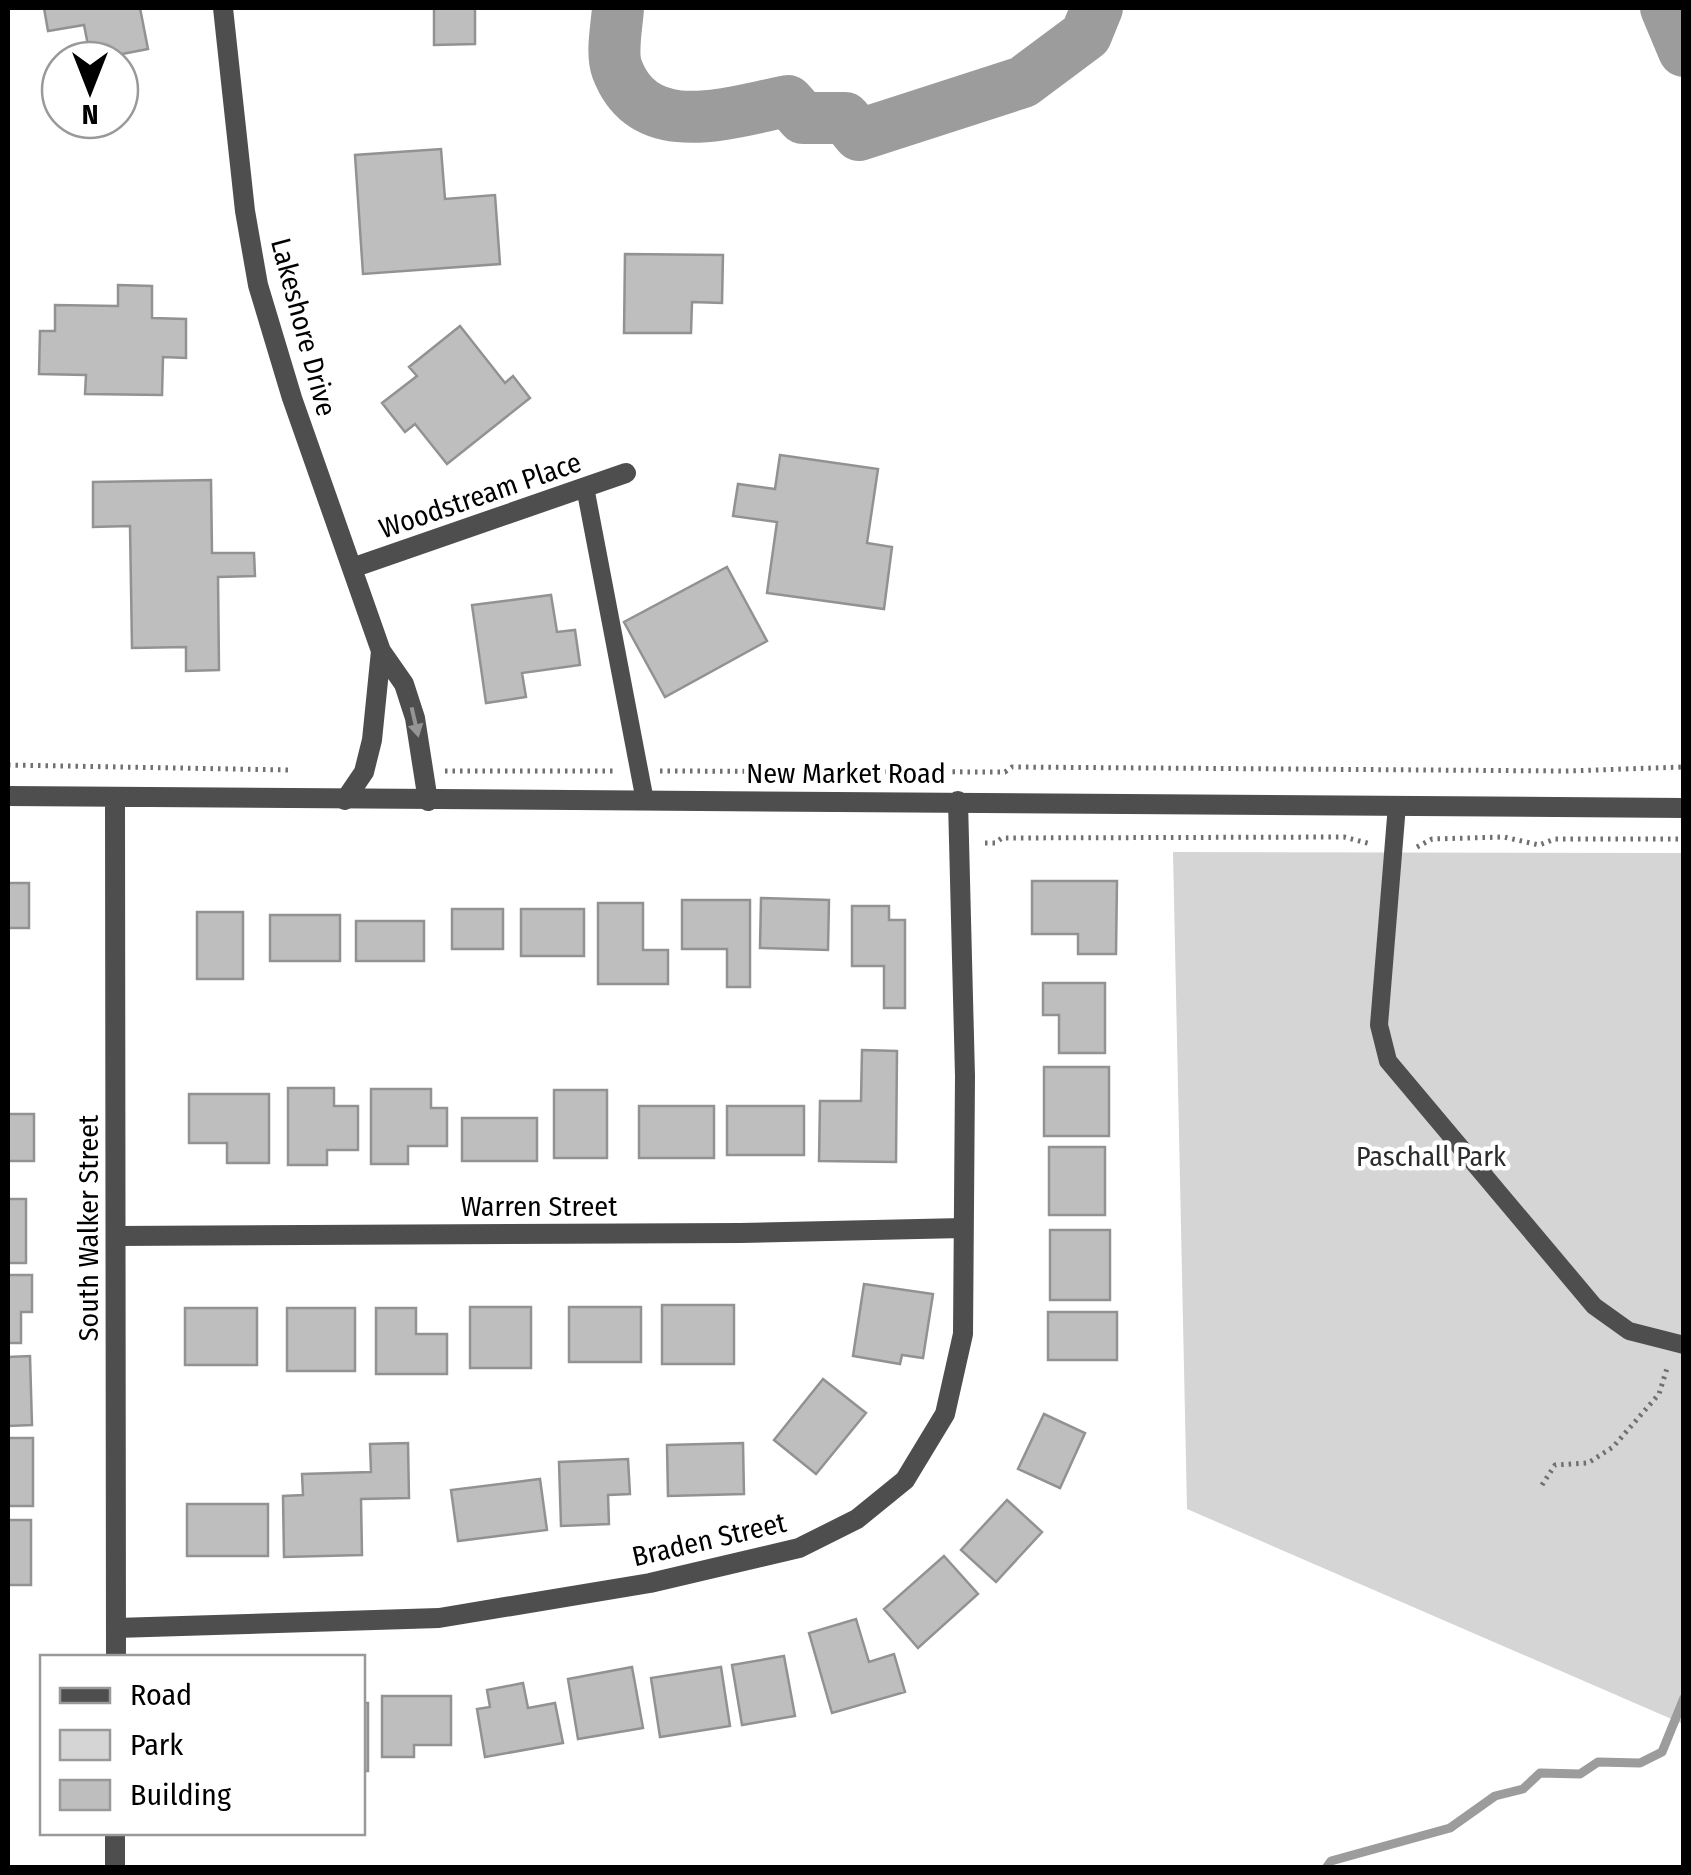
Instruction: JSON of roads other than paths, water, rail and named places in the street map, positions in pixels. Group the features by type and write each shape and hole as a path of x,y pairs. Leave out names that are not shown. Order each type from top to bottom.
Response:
{"street":[{"name":"Lakeshore Drive","path":"223,8 245,211 258,284 292,398 380,650 404,684 415,718 428,801"},
{"name":"Woodstream Place","path":"352,568 626,473"},
{"name":"Lakeshore Drive","path":"346,800 364,772 372,740 380,650"},
{"name":"New Market Road","path":"8,796 1679,808"},
{"name":"South Walker Street","path":"115,798 116,1655"},
{"name":"Braden Street","path":"116,1628 439,1618 650,1583 799,1548 857,1519 905,1480 945,1414 964,1334 965,1076 958,801"},
{"name":"Warren Street","path":"116,1236 963,1228"},
{"path":"115,1835 115,1868"}],"lane":[{"path":"585,487 644,801"},
{"path":"1397,805 1380,1025 1388,1061 1594,1306 1629,1331 1679,1344"}],"waterway":[{"path":"618,8 614,47 617,69 630,92 647,107 668,115 691,117 788,101 803,118 845,118 859,135 1023,82 1086,35 1097,8"},
{"path":"1666,8 1684,51"},
{"path":"1326,1868 1331,1861 1450,1828 1495,1796 1523,1789 1540,1773 1580,1774 1598,1762 1640,1763 1662,1752 1684,1698"}],"park label":[{"name":"Paschall Park","path":"1431,1156"}]}
